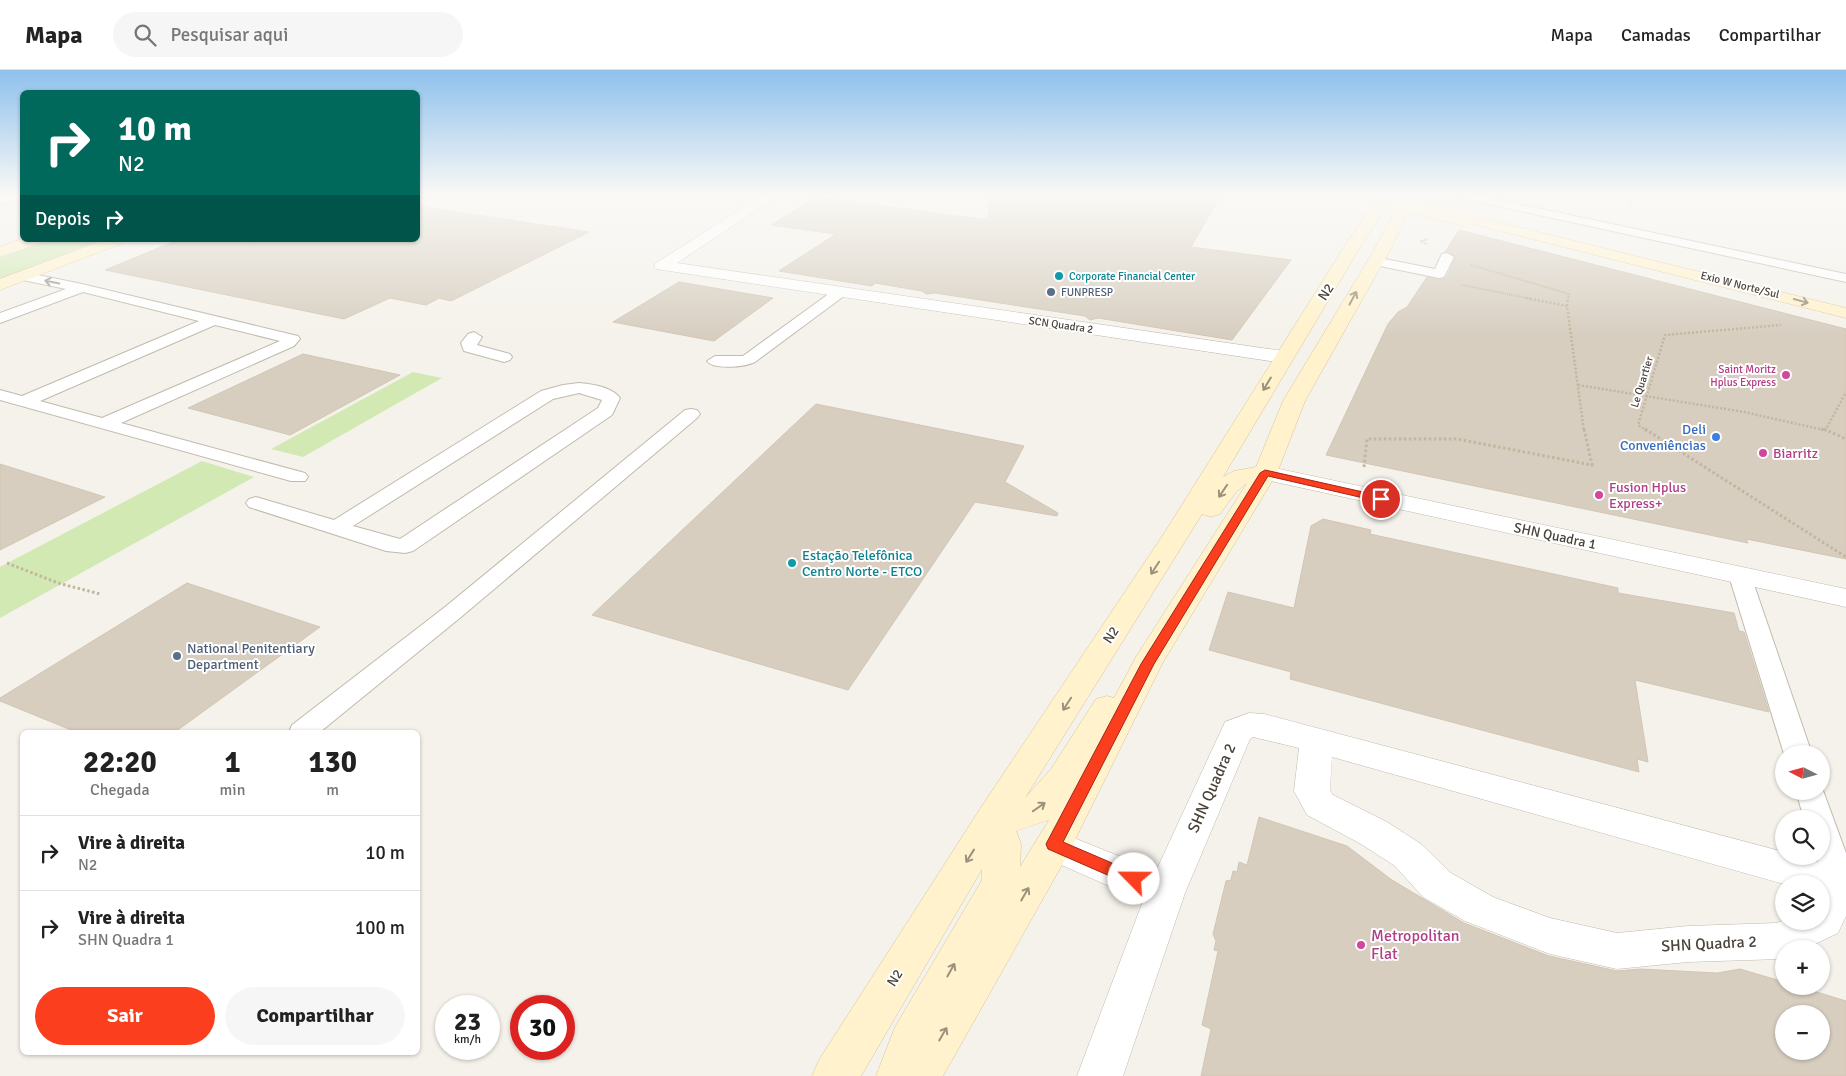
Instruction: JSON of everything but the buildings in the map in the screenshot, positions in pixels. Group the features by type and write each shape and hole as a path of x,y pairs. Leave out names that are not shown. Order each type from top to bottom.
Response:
{"main road":[{"path":"0,252 31,242"},
{"path":"0,285 113,242"},
{"name":"N2","path":"918,1076 1054,844 1147,664 1265,473 1294,401 1337,329 1370,242"},
{"name":"N2","path":"835,1076 993,819 1178,532 1283,358 1375,242"},
{"name":"Exio W Norte/Sul","path":"1561,242 1846,313"},
{"path":"1283,358 1303,353 1337,329"},
{"path":"1283,358 1294,364 1299,372 1294,401"},
{"path":"1250,411 1254,429 1246,451 1250,462 1265,473"},
{"path":"1178,532 1212,508 1231,480 1243,474 1265,473"},
{"path":"899,1076 911,1042 1001,882 1002,844 993,819 1016,817 1034,811 1050,799 1106,708 1147,664"}],"street":[{"name":"SCN Quadra 2","path":"699,242 662,266 1283,358"},
{"name":"SHN Quadra 1","path":"1265,473 1846,598"},
{"name":"SHN Quadra 2","path":"1100,1076 1166,893 1237,731 1249,725 1264,726 1841,884 1824,922 1780,941 1688,944 1617,951 1550,936 1479,909 1437,885 1401,850 1320,804 1312,791 1316,741"},
{"path":"1054,844 1166,893"}],"lane":[{"path":"1679,242 1846,278"},
{"path":"1366,254 1439,274 1447,257"},
{"path":"23,276 82,288 292,340 105,423"},
{"path":"0,318 82,288"},
{"path":"715,362 743,362 839,293"},
{"path":"24,401 214,320"},
{"path":"474,337 469,343 470,348 504,357"},
{"path":"256,503 336,528 394,546 412,543 606,412 611,398 589,389 576,387 547,394 336,528"},
{"path":"0,394 298,477"},
{"path":"305,730 453,612 691,414"},
{"path":"1740,576 1795,745"},
{"path":"1830,852 1841,884"}],"path":[{"path":"1423,242 1430,246"},
{"path":"1364,472 1367,438 1457,439 1592,465 1585,438 1567,306 1569,294 1464,263"},
{"path":"1495,292 1567,306"},
{"name":"Le Quartier","path":"1783,324 1665,335 1638,425 1846,556"},
{"path":"1578,385 1744,412 1824,430 1846,439"},
{"path":"1824,430 1846,392"},
{"path":"7,563 58,583 100,594"}],"green space":[{"path":"44,242 96,242 0,279 0,258"},
{"path":"413,372 442,378 303,457 271,449"},
{"path":"202,461 254,477 0,618 0,567"}],"place":[{"name":"Corporate Financial Center","path":"1059,276"},
{"name":"FUNPRESP","path":"1051,292"},
{"name":"Saint Moritz Hplus Express","path":"1786,375"},
{"name":"Deli Conveniências","path":"1716,437"},
{"name":"Biarritz","path":"1763,453"},
{"name":"Fusion Hplus Express+","path":"1599,495"},
{"name":"Estação Telefônica Centro Norte - ETCO","path":"792,563"},
{"name":"National Penitentiary Department","path":"177,656"},
{"name":"Metropolitan Flat","path":"1361,945"}],"route":[{"path":"1134,879 1054,844 1147,664 1265,473 1381,499"}]}
